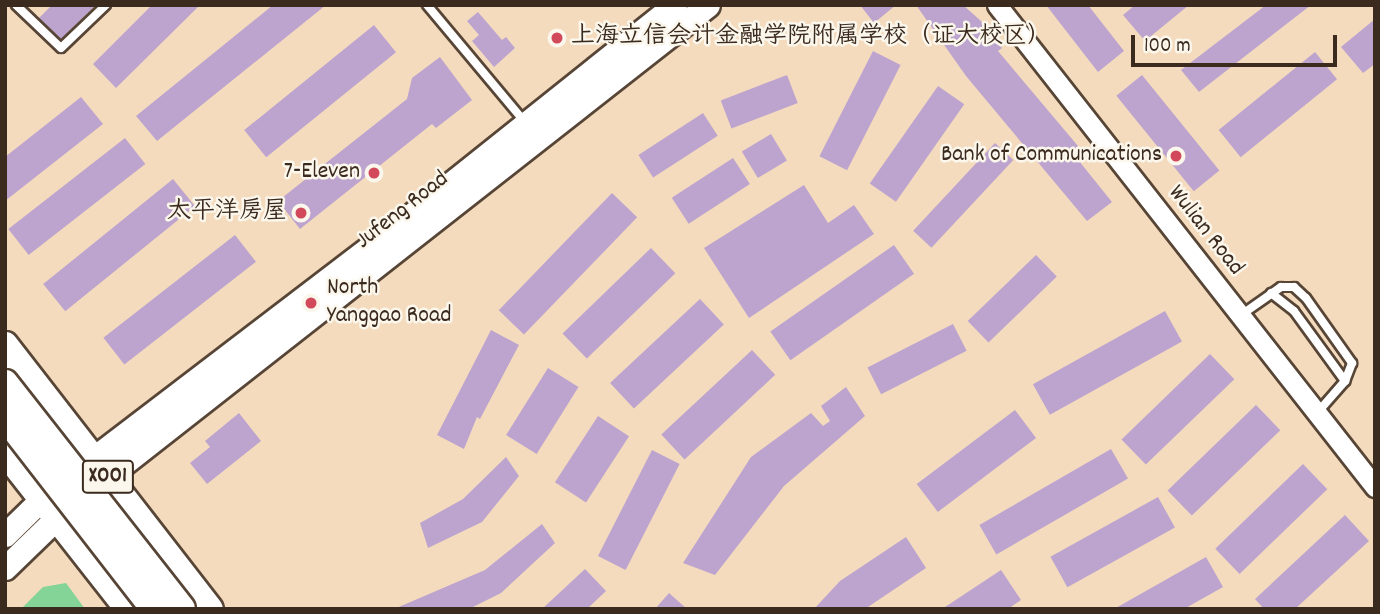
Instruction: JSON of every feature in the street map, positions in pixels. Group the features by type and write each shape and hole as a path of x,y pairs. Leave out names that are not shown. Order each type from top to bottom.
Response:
{"main road":[{"name":"Jufeng Road","path":"5,535 49,508 525,122 675,5"},
{"name":"Jufeng Road","path":"100,467 708,5"},
{"name":"X001","path":"5,345 210,609"},
{"name":"X001","path":"5,383 181,609"},
{"name":"X001","path":"5,417 154,609"},
{"name":"X001","path":"5,452 128,609"},
{"name":"Jufeng Road","path":"5,568 49,508"}],"street":[{"name":"Wulian Road","path":"997,5 1320,407 1375,487"},
{"name":"Wulian Road","path":"1013,5 1245,312"},
{"name":"Wulian Road","path":"1320,407 1375,465"}],"lane":[{"path":"17,6 61,48 106,5"},
{"path":"427,5 525,122"},
{"path":"1245,312 1281,287 1294,288 1307,298 1352,363 1345,381 1320,407"},
{"path":"1271,293 1294,311 1345,381"}],"green space":[{"path":"66,583 85,609 21,609 43,587"}],"building":[{"path":"52,5 96,5 61,39 39,18"},
{"path":"152,5 200,5 116,88 93,64"},
{"path":"273,5 326,5 157,141 136,116"},
{"path":"860,5 896,5 874,23"},
{"path":"916,5 963,5 981,21 1002,48 998,51 1078,146 1071,151 1112,202 1087,221 966,76"},
{"path":"1046,5 1088,5 1124,51 1098,72"},
{"path":"1135,5 1189,5 1145,41 1123,15"},
{"path":"1266,5 1311,5 1199,92 1181,70"},
{"path":"478,12 502,40 506,37 515,48 494,67 472,41 479,35 467,21"},
{"path":"1375,19 1375,64 1363,73 1341,47"},
{"path":"374,25 396,52 266,157 244,130"},
{"path":"873,51 901,65 847,170 819,156"},
{"path":"1315,52 1337,79 1241,157 1219,130"},
{"path":"440,57 472,100 436,128 432,124 300,229 278,201 407,99 412,78"},
{"path":"787,75 798,103 731,128 721,100"},
{"path":"1142,75 1219,171 1194,191 1116,96"},
{"path":"938,86 964,104 896,202 870,183"},
{"path":"81,97 103,124 5,201 5,157"},
{"path":"703,113 718,136 653,178 638,155"},
{"path":"771,134 787,161 758,178 742,152"},
{"path":"125,138 145,164 29,255 8,229"},
{"path":"995,143 1013,160 931,248 913,231"},
{"path":"733,158 750,184 689,224 672,198"},
{"path":"173,179 195,206 65,311 43,284"},
{"path":"804,185 828,223 854,205 874,234 749,318 704,248"},
{"path":"612,193 637,217 524,335 499,310"},
{"path":"235,235 256,262 124,365 103,338"},
{"path":"894,245 914,274 790,360 770,332"},
{"path":"651,248 675,273 587,359 563,333"},
{"path":"1036,255 1057,277 989,343 968,321"},
{"path":"700,299 724,325 634,408 610,383"},
{"path":"1165,311 1182,342 1050,415 1033,384"},
{"path":"953,324 967,351 881,394 867,368"},
{"path":"491,330 519,345 480,419 477,417 464,449 437,435"},
{"path":"752,350 775,375 685,459 661,435"},
{"path":"1210,354 1234,379 1146,465 1122,439"},
{"path":"548,368 579,387 537,454 506,435"},
{"path":"846,387 865,416 784,486 715,575 683,563 751,457 811,413 823,426 830,421 821,406"},
{"path":"1256,405 1280,430 1192,516 1168,490"},
{"path":"1015,410 1036,438 938,512 917,484"},
{"path":"239,413 261,441 207,484 190,463 210,447 205,441"},
{"path":"598,416 629,436 586,502 555,482"},
{"path":"1111,449 1128,478 996,554 979,525"},
{"path":"652,450 680,464 626,570 598,556"},
{"path":"506,457 519,476 482,522 428,548 420,523 463,499"},
{"path":"1303,464 1327,489 1240,574 1215,549"},
{"path":"1158,497 1175,528 1067,587 1050,557"},
{"path":"1345,515 1369,541 1295,609 1264,609 1255,599"},
{"path":"542,524 555,543 501,593 469,609 394,609 485,570"},
{"path":"906,537 926,568 865,609 814,609 840,581"},
{"path":"1206,557 1223,587 1184,609 1114,609"},
{"path":"585,569 606,591 587,609 542,609"},
{"path":"1001,570 1021,600 1008,609 942,609"},
{"path":"669,593 687,609 655,609"}],"place":[{"name":"上海立信会计金融学院附属学校（证大校区）","path":"557,38"},
{"name":"Bank of Communications","path":"1176,156"},
{"name":"7-Eleven","path":"374,173"},
{"name":"太平洋房屋","path":"301,213"},
{"name":"North Yanggao Road","path":"311,303"}]}
